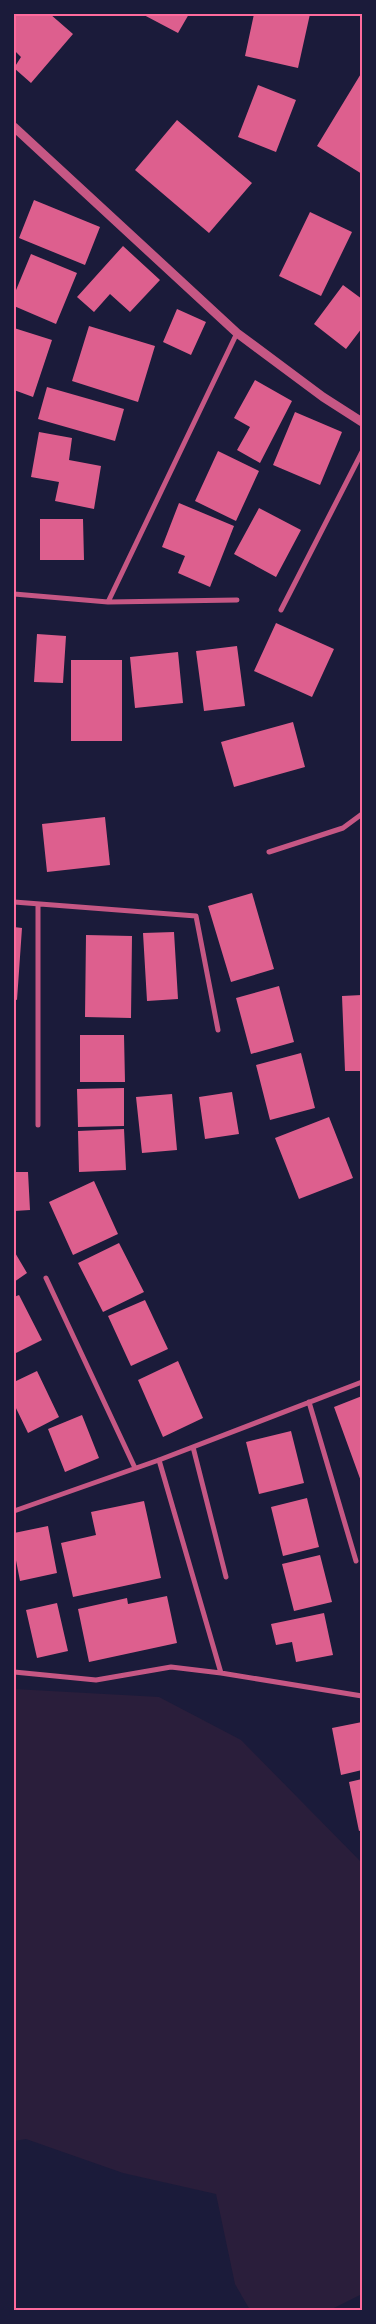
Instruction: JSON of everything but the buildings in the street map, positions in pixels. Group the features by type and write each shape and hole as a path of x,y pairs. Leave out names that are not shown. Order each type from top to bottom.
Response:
{"street":[{"path":"14,127 237,333 323,397 362,422"},
{"path":"108,602 237,333"},
{"path":"282,610 362,452"},
{"path":"14,594 108,602 237,600"},
{"path":"269,852 343,828 362,814"},
{"path":"14,902 196,916 218,1030"},
{"path":"38,904 38,1125"},
{"path":"46,1278 135,1468"},
{"path":"14,1511 159,1460 362,1382"},
{"path":"309,1402 356,1560"},
{"path":"193,1447 226,1577"},
{"path":"159,1460 221,1672"},
{"path":"14,1672 96,1680 171,1667 221,1672 362,1696"}],"shaded area":[{"path":"14,1689 159,1697 241,1740 362,1863 362,2294 330,2310 250,2310 235,2284 216,2194 123,2173 26,2139 14,2141"}]}
